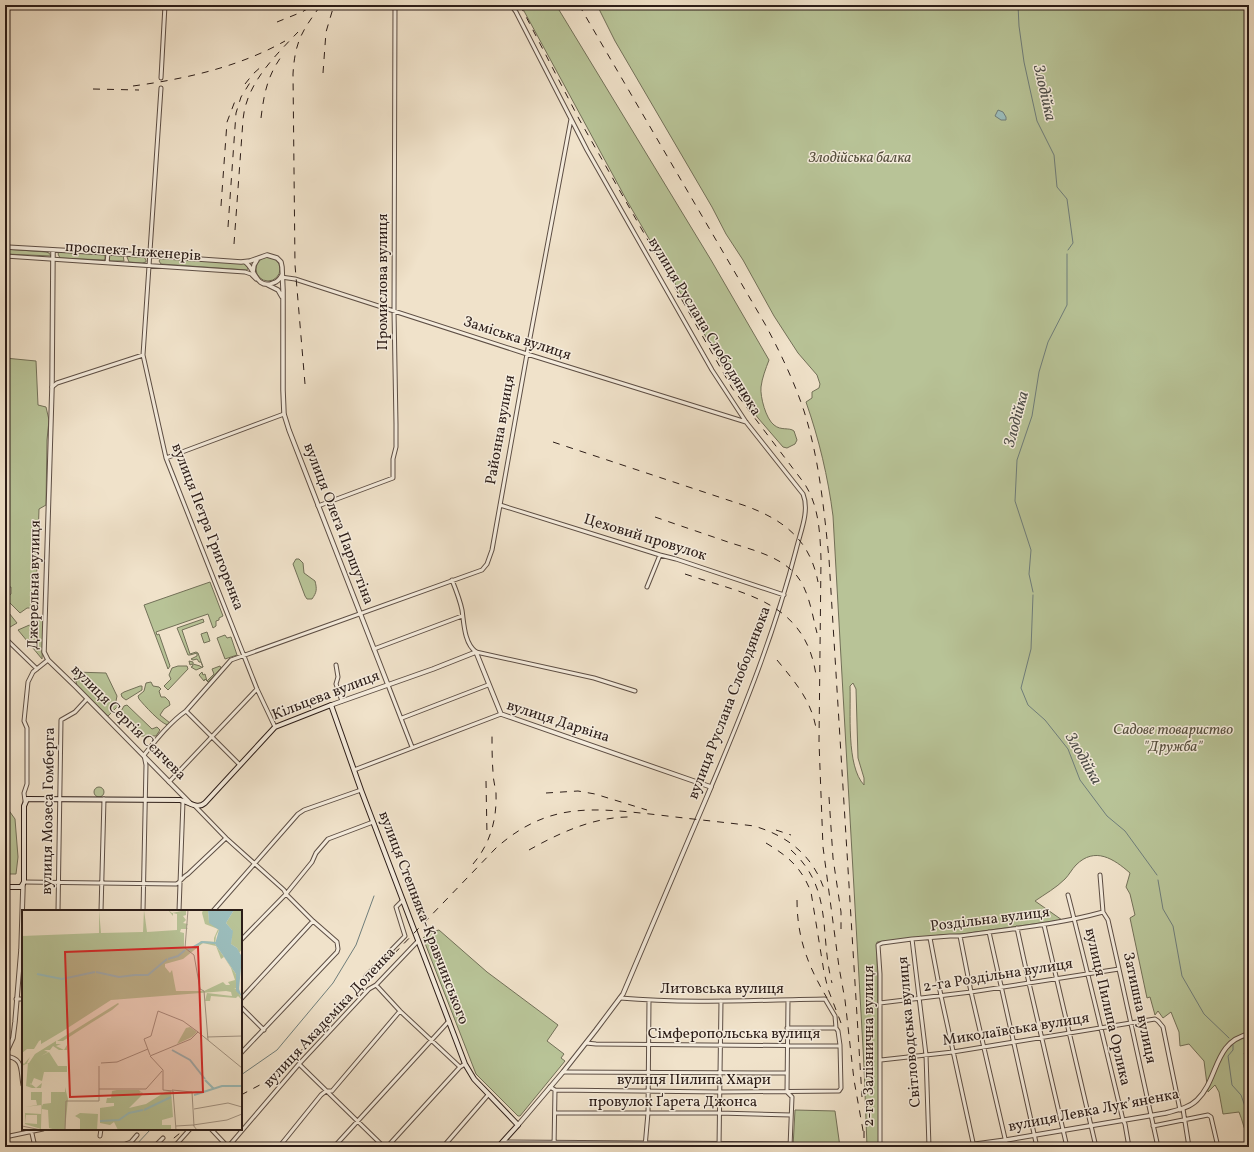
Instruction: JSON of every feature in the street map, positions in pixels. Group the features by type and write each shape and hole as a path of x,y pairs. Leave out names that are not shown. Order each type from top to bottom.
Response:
{"main road":[{"name":"Кільцева вулиця","path":"195,806 204,804 274,727 331,705"},
{"name":"вулиця Степняка-Кравчинського","path":"331,705 361,790 465,1064 474,1079 518,1125"},
{"path":"25,801 29,799 182,801 195,806"},
{"name":"Джерельна вулиця","path":"24,883 25,801"},
{"path":"5,887 21,886 24,883"},
{"name":"вулиця Руслана Слободянюка","path":"498,1147 518,1125"}],"street":[{"path":"161,78 165,5"},
{"name":"Промислова вулиця","path":"318,506 393,478 393,459 396,447 394,311 395,5"},
{"name":"вулиця Руслана Слободянюка","path":"511,5 587,150 701,350 746,422 803,494 806,503 799,540 784,594 754,684 623,994 563,1072 518,1125"},
{"name":"вулиця Петра Григоренка","path":"161,88 143,355 166,458 257,689 274,727"},
{"name":"Районна вулиця","path":"144,755 175,720 186,711 231,660 482,570 488,564 492,550 571,119"},
{"name":"проспект Інженерів","path":"5,247 245,262 259,258"},
{"name":"Джерельна вулиця","path":"25,801 24,794 27,784 27,728 24,721 28,682 37,669 48,660 44,652 52,387 53,250"},
{"path":"107,263 108,253"},
{"path":"126,254 126,264"},
{"path":"253,273 254,265 259,258 267,255 277,258 280,262 282,275 274,283 264,284"},
{"name":"проспект Інженерів","path":"5,256 245,272 252,274 257,280"},
{"path":"245,262 249,265 257,280 278,290 282,296 283,302"},
{"name":"Заміська вулиця","path":"282,275 527,354 746,422"},
{"name":"вулиця Олега Паршутіна","path":"282,275 282,371 284,414 318,506 402,718 412,747"},
{"path":"52,387 58,383 143,355"},
{"path":"166,458 284,414"},
{"name":"Цеховий провулок","path":"500,505 784,594"},
{"path":"647,587 660,555"},
{"path":"452,580 462,611 471,649 476,652 594,678 636,690"},
{"path":"374,649 462,616"},
{"path":"5,638 37,669"},
{"path":"476,652 488,685 501,714"},
{"name":"Кільцева вулиця","path":"331,705 476,652"},
{"name":"вулиця Сергія Сєнчева","path":"48,660 144,755 190,804"},
{"path":"336,665 338,677 336,684 342,701"},
{"path":"402,718 488,685"},
{"path":"169,782 257,689"},
{"name":"вулиця Мозеса Гомберга","path":"58,910 61,720 75,712 87,699"},
{"path":"186,711 240,765"},
{"name":"вулиця Дарвіна","path":"354,770 501,714 711,787"},
{"path":"143,910 146,765 144,755"},
{"path":"214,910 255,864 291,820 298,814 304,810 361,790"},
{"path":"100,910 104,799"},
{"path":"179,910 182,801"},
{"path":"195,806 226,838 284,890 286,894 313,921 337,942 337,952 242,1052"},
{"path":"242,939 286,894 312,862 316,853 328,839 373,822"},
{"path":"24,883 101,882 176,884 226,838"},
{"name":"Затишна вулиця","path":"1100,875 1103,912 1108,920 1158,1147"},
{"name":"Джерельна вулиця","path":"22,910 24,883"},
{"name":"вулиця Пилипа Орлика","path":"1068,895 1076,920 1087,974 1125,1124 1129,1147"},
{"path":"366,976 405,936 396,907 403,900"},
{"name":"Роздільна вулиця","path":"878,945 882,943 912,939 960,936 1044,925 1076,920 1103,912"},
{"name":"Джерельна вулиця","path":"5,1051 8,1049 13,1038 22,916"},
{"path":"242,997 313,921"},
{"path":"1044,925 1058,979 1096,1147"},
{"path":"1017,928 1028,983 1067,1147"},
{"path":"989,932 1002,988 1012,1042 1037,1147"},
{"path":"960,936 971,992 1007,1147"},
{"path":"930,938 973,1146"},
{"name":"Світловодська вулиця","path":"912,939 926,1055 929,1147"},
{"name":"вулиця Академіка Доленка","path":"228,1147 298,1064 369,989 376,984 418,941"},
{"name":"2-га Залізнична вулиця","path":"878,945 881,1060 880,1147"},
{"name":"2-га Роздільна вулиця","path":"880,1003 1002,988 1119,969"},
{"path":"376,984 400,1011 460,1067"},
{"name":"Литовська вулиця","path":"620,998 721,1001 825,999 835,1016 836,1028"},
{"path":"16,999 22,999"},
{"path":"645,1147 648,1113 649,1000"},
{"path":"503,1142 719,1143 790,1145 792,1097 787,1092 788,1000"},
{"path":"720,1147 719,1092 721,1001"},
{"path":"242,1008 264,1030"},
{"path":"278,1147 321,1095 326,1091 332,1091 400,1011"},
{"name":"Миколаївська вулиця","path":"881,1060 953,1052 1155,1019 1163,1027 1182,1109"},
{"path":"334,1147 357,1120 449,1021"},
{"path":"787,1028 836,1028 838,1030 840,1045"},
{"name":"вулиця Левка Лукʼяненка","path":"954,1147 973,1146 1182,1109 1197,1100 1206,1089 1220,1056 1227,1045 1236,1039 1249,1034"},
{"name":"Сімферопольська вулиця","path":"586,1043 720,1046 840,1045"},
{"name":"вулиця Пилипа Хмари","path":"555,1090 719,1092 839,1091 841,1088 840,1045"},
{"path":"5,1056 14,1057 18,1060 22,1075"},
{"path":"298,1064 384,1147"},
{"path":"388,1147 460,1067 465,1064"},
{"path":"563,1072 787,1074"},
{"path":"550,1087 555,1090 554,1147"},
{"path":"442,1147 488,1095"},
{"path":"1182,1109 1190,1147"},
{"name":"провулок Ґарета Джонса","path":"555,1113 719,1113 791,1115"},
{"path":"1153,1126 1208,1115 1211,1117 1218,1147"},
{"path":"5,1137 31,1130 35,1147"},
{"path":"100,1136 101,1130"},
{"path":"174,1147 189,1130"},
{"path":"212,1130 228,1147"},
{"path":"118,1147 132,1142 138,1135"},
{"path":"154,1147 163,1138"}],"green space":[{"path":"522,5 556,5 711,260 769,360 761,387 761,396 764,408 768,418 774,425 779,428 794,431 797,440 795,444 787,448 783,447 758,418 735,387 626,199"},
{"path":"597,5 1249,5 1249,1052 1244,1053 1246,1058 1246,1084 1249,1084 1249,1139 1239,1112 1223,1114 1219,1092 1215,1085 1208,1092 1204,1061 1189,1044 1180,1046 1179,1032 1171,1012 1163,1018 1158,1011 1155,1015 1150,997 1147,998 1130,918 1135,915 1130,894 1126,887 1130,873 1111,859 1097,855 1083,859 1062,882 1035,901 1062,920 962,934 877,942 879,1147 867,1147 864,1066 833,516 822,458 806,402 812,398 812,392 819,388 820,384 817,375 798,353 774,316 615,41","holes":["853,683 856,689 858,758 864,778 864,785 858,776 854,765 852,752 850,686"]},
{"path":"5,249 46,252 51,256 5,254"},
{"path":"59,252 105,254 105,259 60,258 58,254"},
{"path":"109,254 123,255 124,261 110,261"},
{"path":"127,257 144,257 146,262 129,262"},
{"path":"268,257 277,260 280,269 277,278 268,281 259,278 256,269 259,260"},
{"path":"161,258 244,263 248,268 247,270 161,264 159,261"},
{"path":"5,358 36,361 38,405 46,407 49,420 47,440 46,505 39,509 36,596 31,608 27,608 20,613 5,598 11,594 11,587 5,587"},
{"path":"296,559 299,559 303,563 304,573 315,581 316,590 312,599 307,599 305,596 293,564"},
{"path":"210,582 223,616 216,621 216,626 213,628 208,614 156,632 157,635 159,634 170,666 168,669 144,605"},
{"path":"5,608 17,623 5,630"},
{"path":"44,615 42,659 18,630 34,623"},
{"path":"203,619 204,622 182,630 190,654 196,652 198,653 203,667 201,662 197,659 191,659 197,656 197,653 188,655 177,628"},
{"path":"207,632 210,641 204,643 201,634"},
{"path":"225,635 227,638 231,637 237,655 225,659 217,638"},
{"path":"189,661 193,662 193,664 203,667 196,670 191,667 193,666 192,664 190,665"},
{"path":"187,666 188,669 168,690 164,686 171,679 169,675 172,668"},
{"path":"220,666 221,668 208,682 207,681 214,674 212,669"},
{"path":"74,672 106,673 117,696 116,701 118,706 108,716 77,686"},
{"path":"202,672 203,675 205,674 207,681 205,679 204,681 199,675"},
{"path":"151,682 153,686 161,689 159,691 161,697 165,697 169,701 170,705 164,709 160,715 170,723 168,725 157,718 139,699 138,696 144,691 146,683"},
{"path":"142,686 142,690 126,700 122,697 121,694 124,692"},
{"path":"127,705 152,729 157,727 160,730 156,736 141,736 132,725 120,718 120,713 124,706"},
{"path":"97,787 101,787 104,792 101,797 97,797 94,794 94,790"},
{"path":"5,805 15,819 18,857 16,874 5,874"},
{"path":"439,930 487,972 558,1025 547,1041 564,1054 561,1058 565,1061 520,1116 518,1116 476,1074 423,938 431,932"},
{"path":"795,1110 835,1111 840,1147 793,1147"}],"water":[{"path":"998,110 1003,112 1006,120 1001,120 995,116"}],"waterway":[{"name":"Злодійка","path":"1018,5 1019,26 1024,62 1037,121 1054,155 1057,187 1067,199 1073,243 1068,250"},
{"name":"Злодійка","path":"1033,592 1029,574 1031,550 1015,501 1017,460 1032,416 1039,372 1048,342 1067,305 1067,254"},
{"name":"Злодійка","path":"1033,595 1031,649 1021,688 1028,705 1045,720 1068,749 1080,780 1107,816 1125,831 1157,875"},
{"name":"Злодійка","path":"1158,880 1163,909 1173,926 1182,976 1204,1014 1229,1038"},
{"path":"242,1074 277,1050 333,983 356,945 374,896"},
{"name":"Злодійка","path":"1233,1045 1233,1050 1228,1056 1232,1085 1241,1095 1249,1118"},
{"path":"134,1147 150,1130"}],"railway":[{"path":"277,22 302,12 314,5"},
{"path":"305,384 295,265 293,74 296,53 301,37 321,5"},
{"path":"323,73 326,32 334,5"},
{"path":"520,5 579,119 732,388 804,483 813,500 818,520 821,559 819,742 823,847 839,967 845,1000 854,1080 864,1136"},
{"path":"579,5 765,324 800,400 814,447 829,559 862,1097"},
{"path":"234,244 245,107 255,83 271,61 298,32"},
{"path":"133,86 172,80 211,71 249,58 285,41"},
{"path":"261,118 263,101 269,79 281,57"},
{"path":"245,84 264,64"},
{"path":"228,227 236,113 241,97 251,81"},
{"path":"93,89 139,90"},
{"path":"221,206 227,122 235,101"},
{"path":"553,442 746,506 772,518 783,525 802,543 809,554 818,582"},
{"path":"655,517 753,550 782,563 790,569 801,582 810,603 817,633"},
{"path":"685,574 749,595 768,604 785,616 799,631 810,650 816,675"},
{"path":"777,660 796,684 806,700 814,718 816,728"},
{"path":"473,864 484,848 494,822 496,793 493,775 492,732"},
{"path":"486,781 487,835"},
{"path":"546,793 578,791 595,794 647,810"},
{"path":"829,797 833,858 841,912 841,929"},
{"path":"242,1094 271,1079 286,1066 496,848 516,833 535,822 554,815 573,811 614,811 754,826 778,835 798,849 814,868 825,892"},
{"path":"529,850 579,826 606,819 633,817"},
{"path":"776,830 791,835"},
{"path":"766,843 793,863 803,876 811,892 824,972 828,989 841,1023"},
{"path":"791,850 805,865 814,880 819,896 823,913 828,965 832,983"},
{"path":"797,900 801,939 814,975 827,998"},
{"path":"163,1147 184,1130"},
{"path":"864,1131 864,1147"}],"park label":[{"name":"Злодійська балка","path":"860,158"},
{"name":"Садове товариство \"Дружба\"","path":"1173,738"}]}
